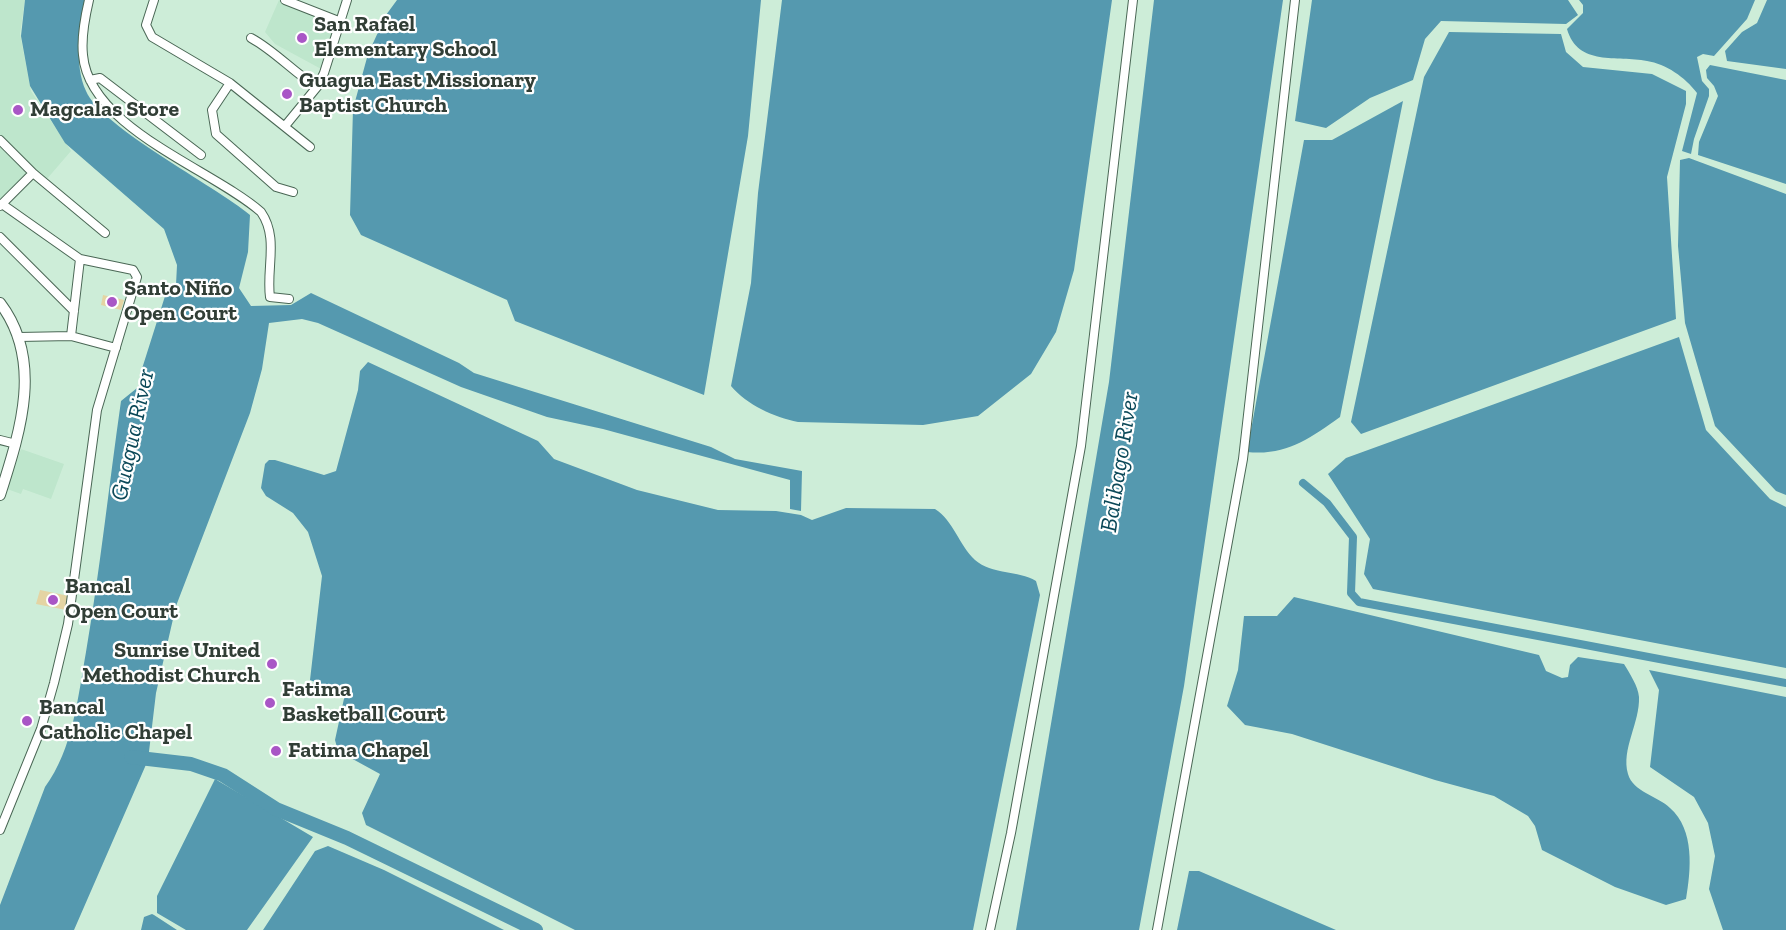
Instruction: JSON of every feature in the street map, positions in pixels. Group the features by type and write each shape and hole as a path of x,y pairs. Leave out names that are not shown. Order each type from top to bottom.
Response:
{"main road":[{"path":"0,495 16,444 26,360 19,337 2,309"}],"street":[{"path":"89,0 83,56 90,80 99,97 119,117 173,156 261,212 269,226 270,297 289,299"},
{"path":"154,0 146,25 152,37 230,83 310,147"},
{"path":"285,0 341,22"},
{"path":"285,126 317,87 341,22 346,0"},
{"path":"990,930 1011,833 1081,446 1133,0"},
{"path":"1157,930 1243,459 1295,0"},
{"path":"251,38 268,47 297,74 317,87"},
{"path":"90,80 100,78 201,155"},
{"path":"230,83 212,110 216,134 276,187 293,192"},
{"path":"0,140 33,173 105,233"},
{"path":"0,830 41,729 54,683 68,624 97,410 136,273 80,259 1,205 33,173"},
{"path":"0,237 74,311"},
{"path":"71,336 80,259"},
{"path":"19,337 71,336 116,348"},
{"path":"0,440 16,444"}],"shaded area":[{"path":"0,0 25,0 20,34 31,91 71,151 46,180 0,138"},
{"name":"San Rafael Elementary School","path":"279,0 338,22 323,70 275,44 265,32"},
{"path":"0,145 31,173 0,201"},
{"name":"Santo Niño Open Court","path":"103,295 124,300 121,310 101,305"},
{"path":"21,449 64,464 51,499 23,489 21,494 7,489"},
{"name":"Bancal Open Court","path":"40,590 69,596 66,610 36,604"}],"water":[{"name":"Guagua River","path":"25,0 87,0 80,33 79,58 82,81 96,105 135,138 250,215 248,252 239,288 251,306 291,305 311,293 459,363 474,373 711,447 735,459 802,471 801,511 790,509 790,480 603,429 547,417 461,387 318,323 302,319 269,323 262,369 250,413 176,606 156,693 148,760 74,930 0,930 0,905 45,787 62,756 73,722 91,621 121,401 142,384 140,375 166,293 176,285 177,265 164,229 65,143 30,86 21,36"},
{"path":"397,0 761,0 748,136 704,395 515,321 507,300 361,235 350,215 353,109 368,54 386,15"},
{"path":"782,0 1112,0 1074,270 1056,332 1031,374 978,416 923,425 798,422 762,409 745,399 731,386 751,283 758,193"},
{"name":"Balibago River","path":"1154,0 1283,0 1184,686 1139,930 1016,930 1109,382"},
{"path":"1312,0 1568,0 1578,15 1566,24 1441,21 1425,39 1413,80 1370,98 1326,128 1295,121"},
{"path":"1579,0 1755,0 1747,19 1714,56 1703,54 1697,57 1702,81 1709,89 1709,96 1691,154 1682,151 1697,93 1681,77 1661,65 1635,59 1600,57 1580,49 1572,41 1567,29 1583,13 1583,5"},
{"path":"1767,0 1786,0 1786,69 1727,61 1725,51 1742,32 1757,23"},
{"path":"1449,32 1561,34 1566,52 1583,67 1652,74 1686,91 1686,104 1667,177 1676,319 1361,434 1351,422 1424,77"},
{"path":"1710,65 1786,80 1786,184 1698,155 1699,142 1718,96 1714,86 1707,78 1706,70"},
{"path":"1403,101 1340,417 1296,444 1274,451 1247,452 1304,140 1332,140"},
{"path":"1689,158 1786,194 1786,495 1776,491 1715,426 1685,323 1678,246 1680,160"},
{"path":"1679,337 1706,430 1770,499 1786,507 1786,668 1373,589 1364,574 1370,539 1328,474 1346,458"},
{"path":"368,362 538,441 554,459 637,490 718,510 776,511 801,515 812,520 846,508 935,509 947,520 969,554 982,565 1036,581 1040,595 973,930 575,930 366,825 362,813 380,774 338,751 335,740 345,694 310,680 322,576 308,532 293,513 266,496 261,488 265,464 269,460 324,475 336,471 358,390 360,371"},
{"path":"1294,597 1539,655 1546,671 1562,678 1568,677 1570,665 1578,657 1624,664 1639,697 1639,707 1627,755 1628,774 1640,790 1670,808 1684,827 1690,863 1686,899 1666,905 1615,887 1542,850 1535,826 1528,816 1494,796 1435,780 1292,734 1245,725 1227,706 1238,670 1244,616 1277,616"},
{"path":"1649,670 1786,697 1786,930 1723,930 1709,889 1715,856 1708,823 1694,797 1650,767 1659,690"},
{"path":"215,779 313,837 247,930 186,930 157,913 157,896"},
{"path":"328,846 384,870 504,930 263,930 315,851"},
{"path":"1189,871 1199,871 1336,930 1177,930"},
{"path":"152,914 177,930 141,930 144,917"}],"waterway":[{"path":"1303,483 1327,503 1353,537 1351,593 1359,602 1786,683"},
{"path":"131,757 191,764 223,775 276,809 347,838 536,930"}],"place":[{"name":"San Rafael Elementary School","path":"302,38"},
{"name":"Guagua East Missionary Baptist Church","path":"287,94"},
{"name":"Magcalas Store","path":"18,110"},
{"name":"Santo Niño Open Court","path":"112,302"},
{"name":"Bancal Open Court","path":"53,600"},
{"name":"Sunrise United Methodist Church","path":"272,664"},
{"name":"Fatima Basketball Court","path":"270,703"},
{"name":"Bancal Catholic Chapel","path":"27,721"},
{"name":"Fatima Chapel","path":"276,751"}]}
